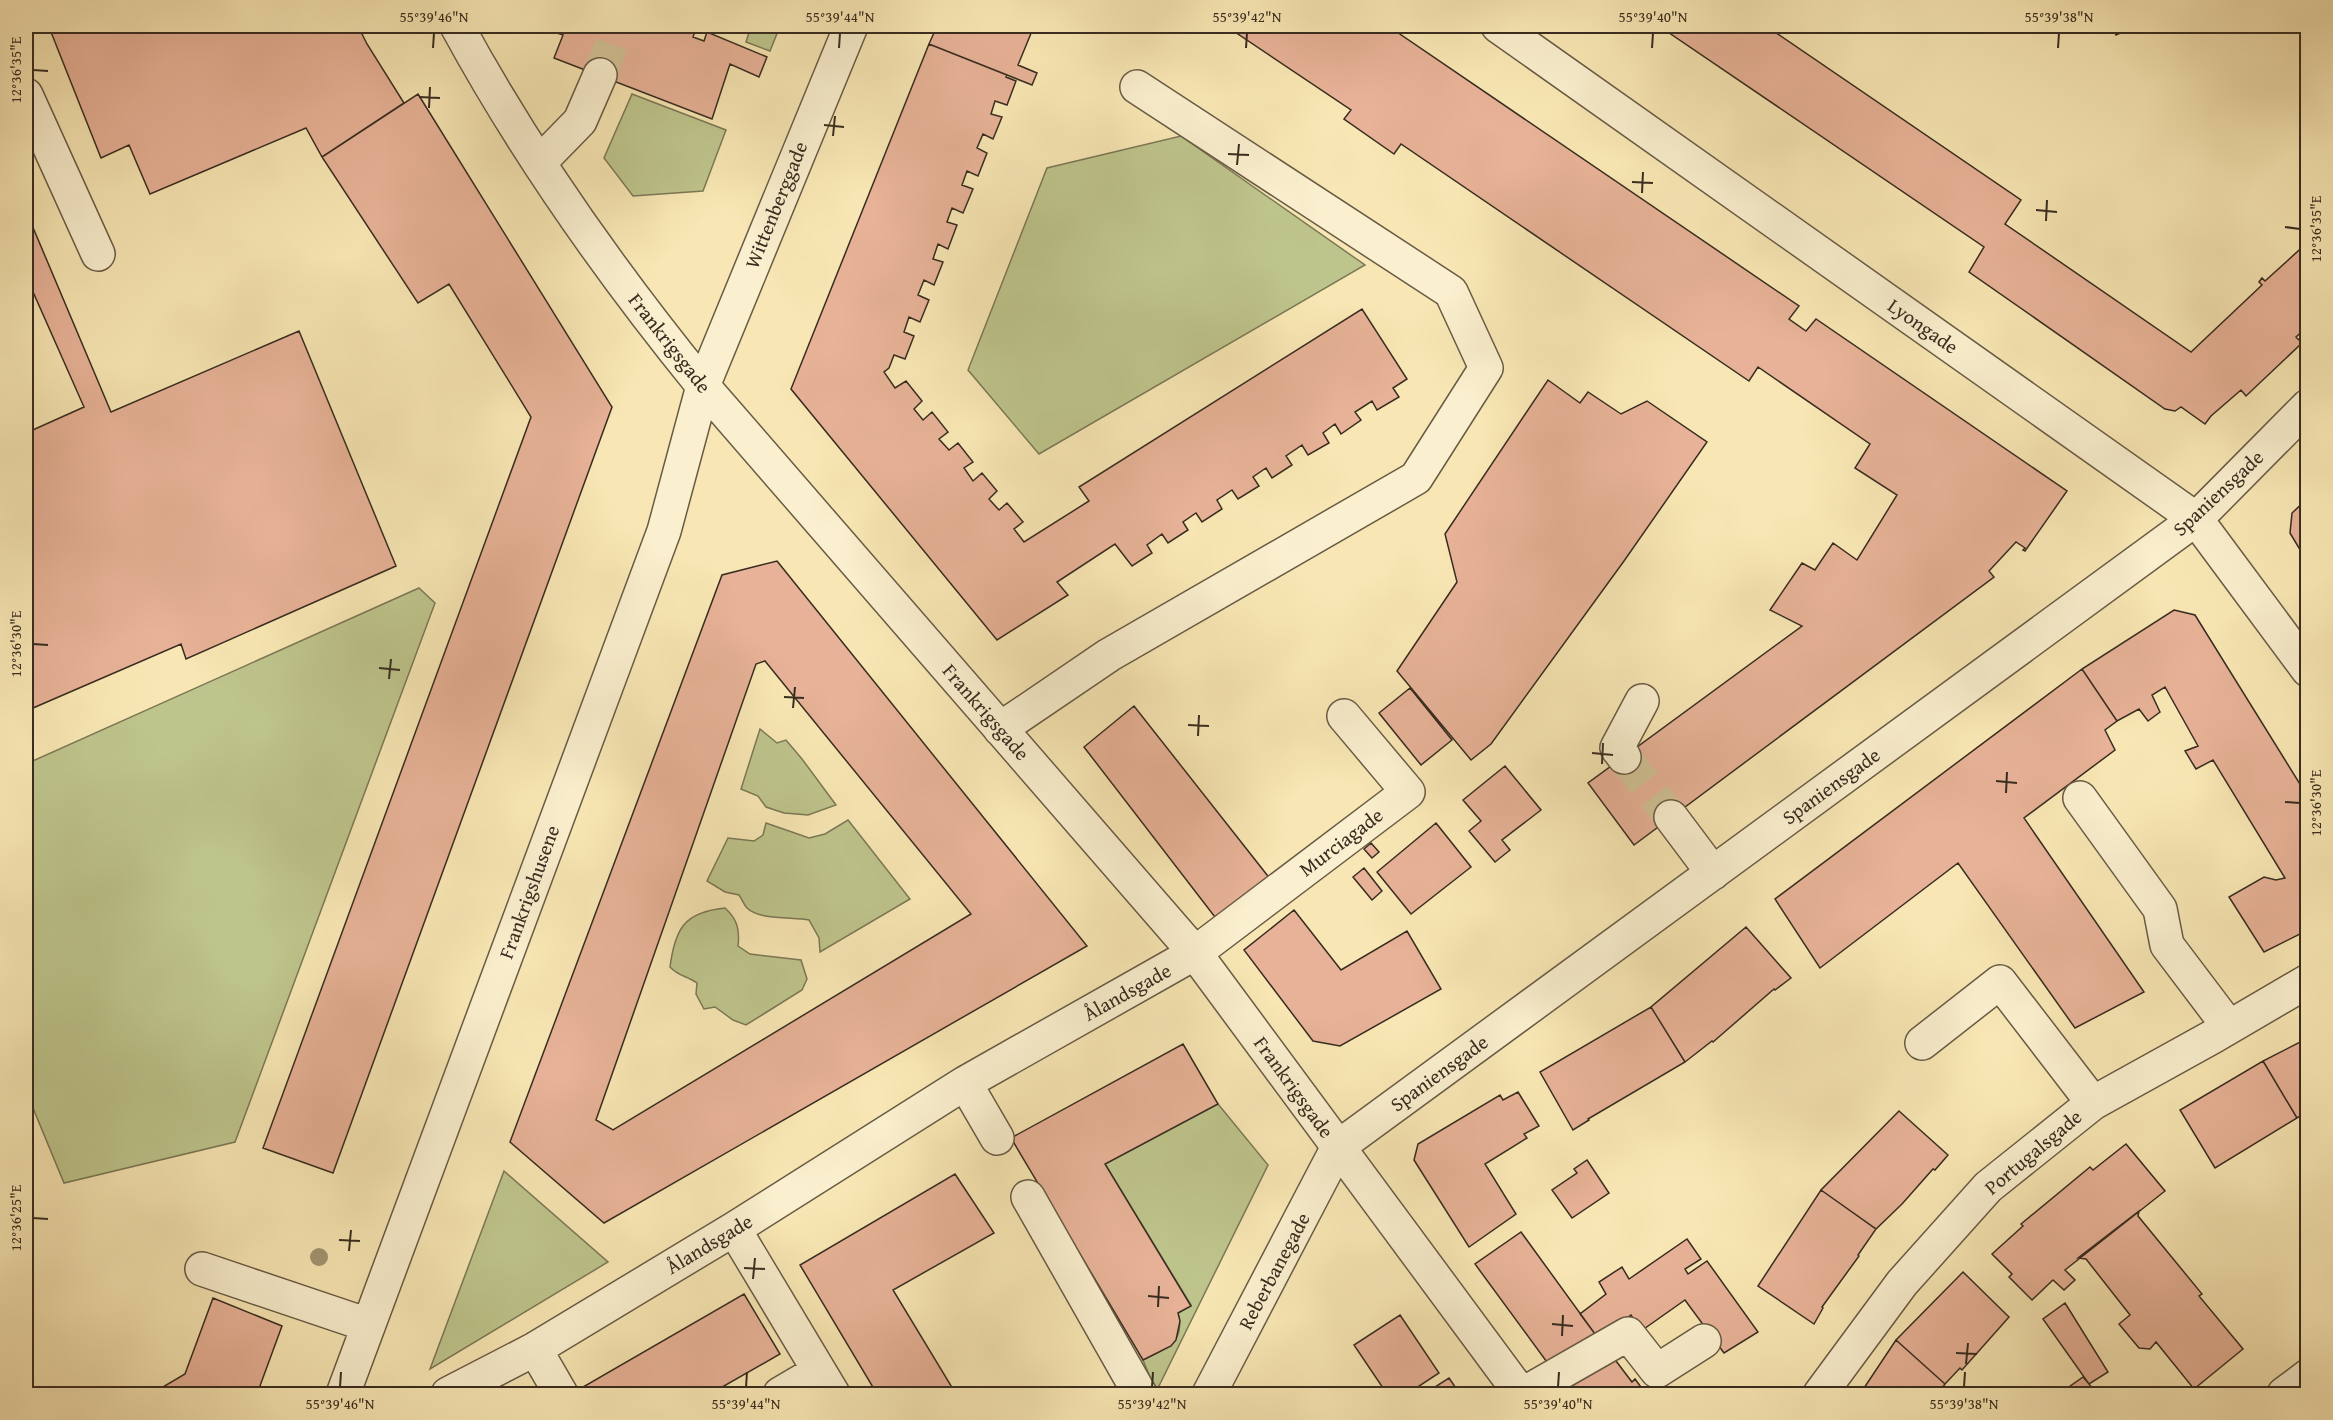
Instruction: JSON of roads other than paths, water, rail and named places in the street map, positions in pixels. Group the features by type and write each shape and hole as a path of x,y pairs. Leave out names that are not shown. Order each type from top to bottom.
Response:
{"street":[{"name":"Frankrigsgade","path":"457,26 482,72 540,162 599,250 659,332 703,386 1195,953 1522,1395"},
{"name":"Wittenberggade","path":"703,386 851,26"},
{"name":"Lyongade","path":"1498,26 2196,519 2307,670"},
{"path":"540,162 580,121 600,75"},
{"path":"1000,729 1109,655 1416,478 1486,368 1451,292 1137,87"},
{"path":"26,95 98,254"},
{"name":"Frankrigshusene","path":"344,1395 368,1325 664,531 703,386"},
{"name":"Spaniensgade","path":"1338,1147 2196,519 2307,406"},
{"path":"1624,757 1617,748 1642,701"},
{"name":"Murciagade","path":"1195,953 1408,792 1344,716"},
{"path":"2080,798 2160,909 2167,945 2229,1027"},
{"path":"1671,817 1713,873"},
{"name":"Ålandsgade","path":"448,1395 535,1349 734,1229 965,1083 1195,953"},
{"name":"Portugalsgade","path":"1820,1395 1902,1283 1988,1187 2093,1103 2307,981"},
{"path":"1922,1043 2000,982 2093,1103"},
{"path":"965,1083 997,1138"},
{"name":"Reberbanegade","path":"1209,1395 1338,1147"},
{"path":"1028,1197 1140,1395"},
{"path":"734,1229 826,1383 780,1395"},
{"path":"202,1269 368,1325"},
{"path":"1522,1395 1628,1334 1657,1371 1704,1341"},
{"path":"535,1349 561,1395"},
{"path":"2284,1395 2307,1376"}],"tunnel":[{"path":"600,75 618,26"},
{"path":"1624,757 1671,817"}]}
